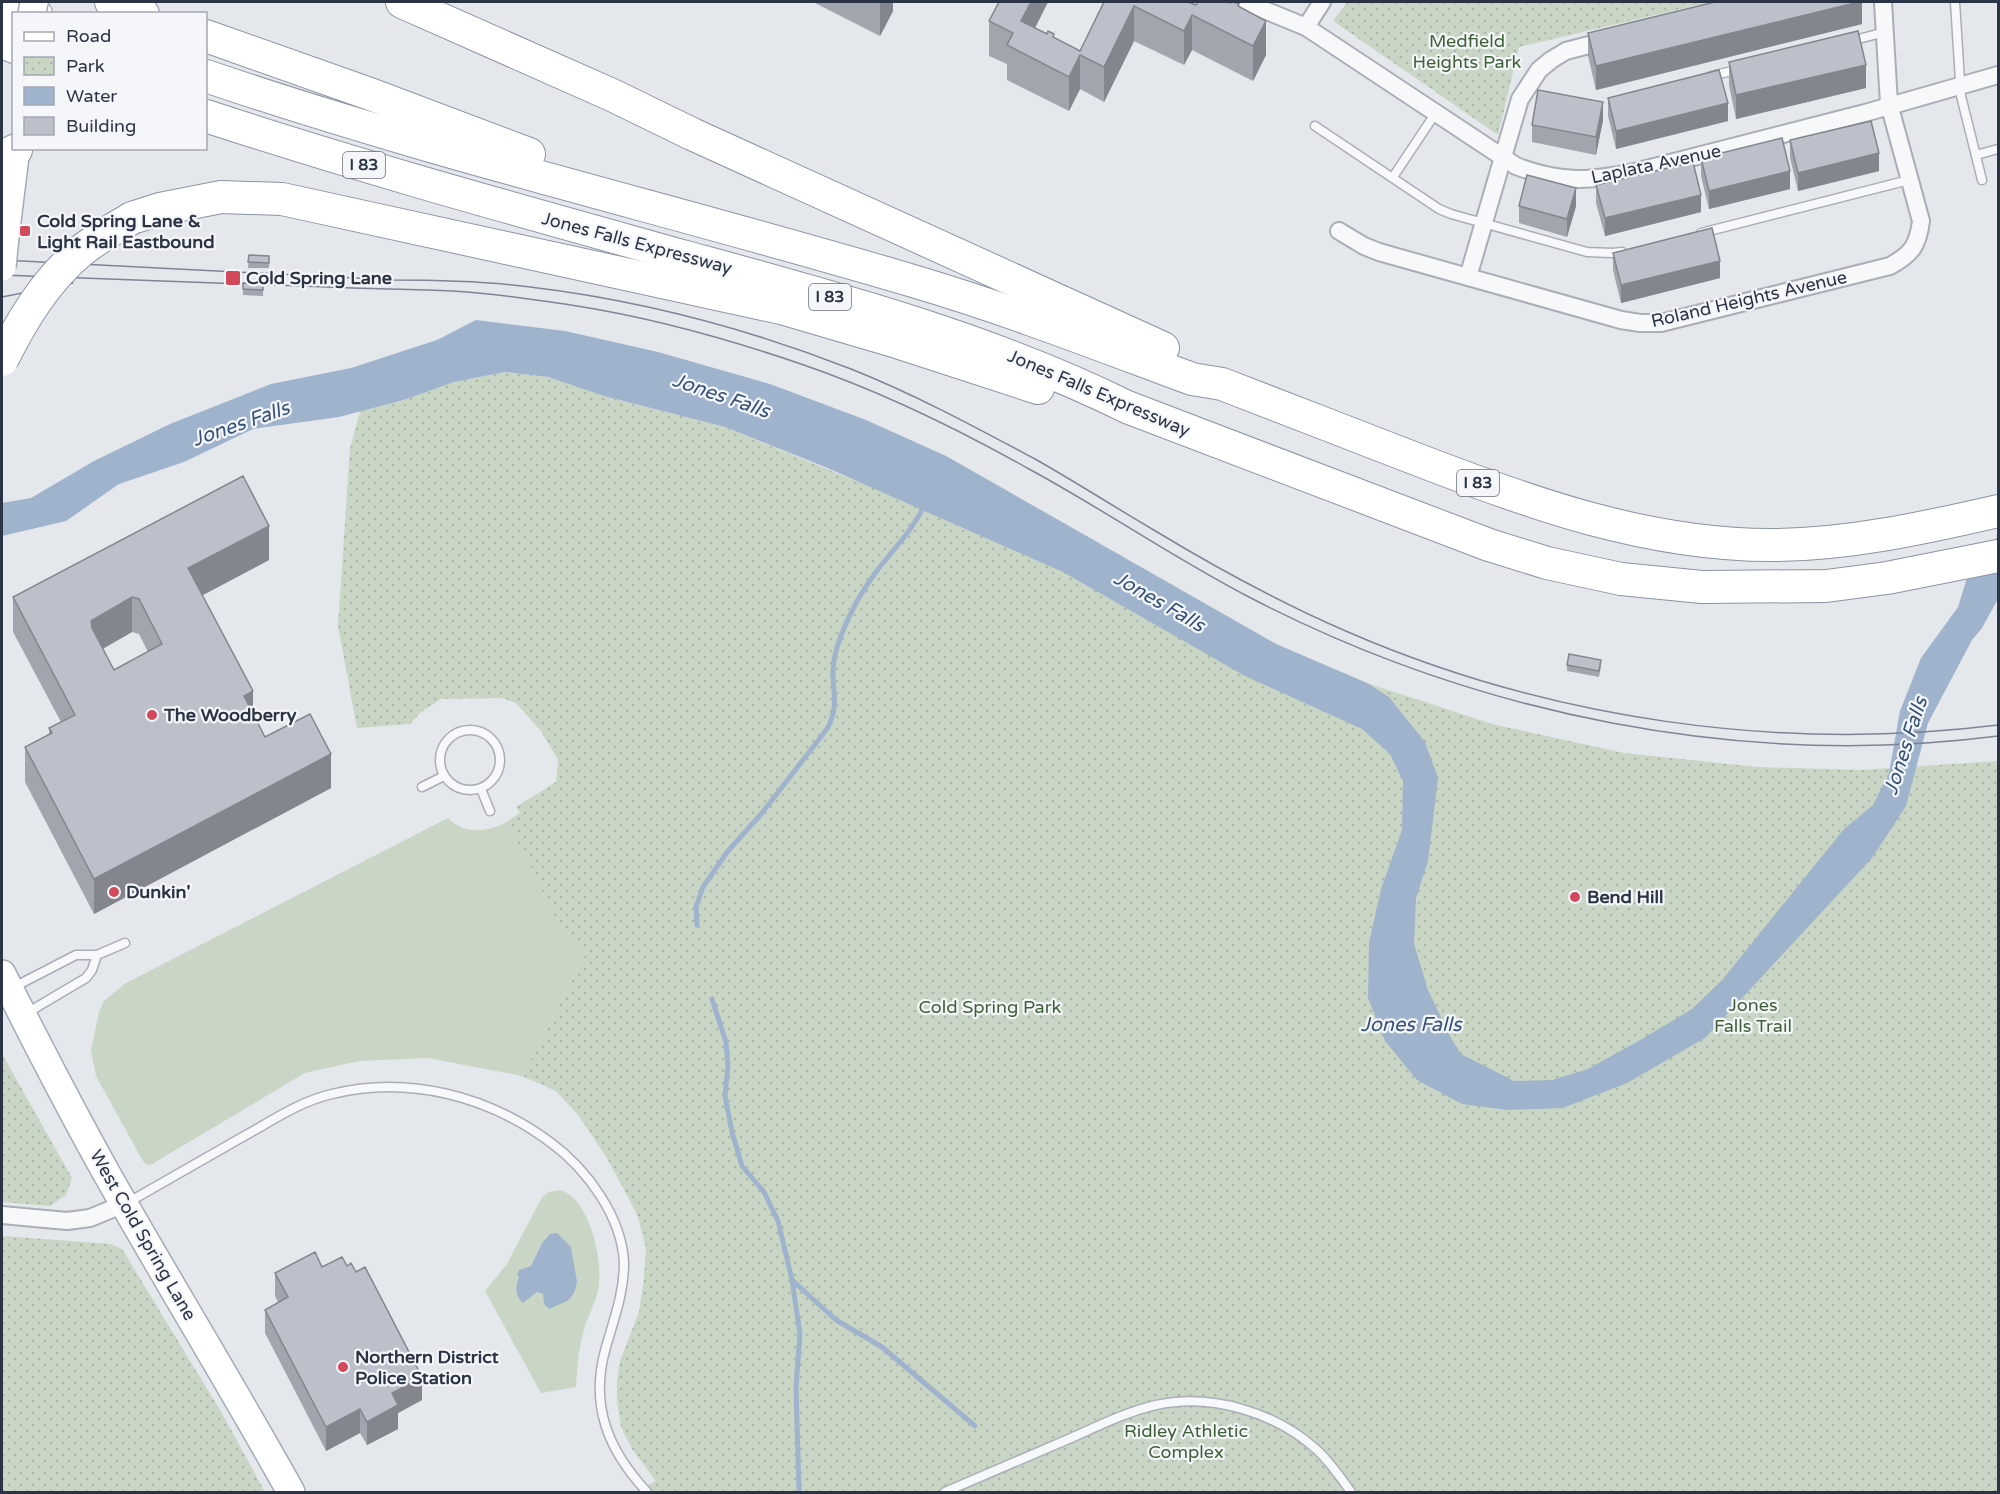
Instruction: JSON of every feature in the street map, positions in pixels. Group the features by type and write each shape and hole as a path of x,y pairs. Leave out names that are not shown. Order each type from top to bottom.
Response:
{"highway":[{"path":"5,2 29,12"},
{"path":"111,2 138,12"},
{"path":"402,2 612,95 743,158 1184,357 1207,370 1222,384"},
{"path":"207,36 370,94 729,229"},
{"name":"Jones Falls Expressway","path":"207,76 468,156 729,229 1003,310 1192,379 1222,384 1506,494 1560,512 1636,531 1692,540 1769,545 1826,543 1945,523 1998,511"},
{"name":"Jones Falls Expressway","path":"207,116 490,202 903,319 991,349 1083,385 1127,407 1489,545 1547,563 1621,579 1702,587 1826,586 1887,578 1998,556"},
{"path":"2,360 36,301 56,275 81,251 104,235 132,218 160,209 220,197 248,196 293,201 781,308 897,342 1077,400 1127,407"}],"main road":[{"path":"2,28 5,2"},
{"path":"2,267 10,197 11,152"},
{"name":"West Cold Spring Lane","path":"5,982 124,1204 234,1389 291,1492"}],"street":[{"name":"Laplata Avenue","path":"1245,2 1306,27 1501,158 1516,166 1554,178 1575,180 1601,178 1650,168 1865,113 1889,104 1998,75"},
{"path":"1306,27 1322,2"},
{"name":"Roland Heights Avenue","path":"1339,231 1379,252 1621,320 1640,323 1661,323 1890,266 1904,259 1914,249 1921,221 1889,104 1883,2"},
{"path":"1468,276 1520,99 1531,88 1539,70 1566,51 1628,35"},
{"path":"2,1215 67,1221 90,1218 124,1204"}],"lane":[{"path":"1955,2 1963,108 1982,180"},
{"path":"1842,43 1886,32"},
{"path":"1707,77 1752,66"},
{"path":"1394,177 1435,114"},
{"path":"1315,126 1439,209 1483,224 1587,252 1612,253 1630,250"},
{"path":"1976,155 1998,149"},
{"path":"1697,234 1909,180"},
{"path":"475,730 491,738 499,753 495,778 481,789 464,790 449,783 444,776 440,759 445,743 459,732 475,730"},
{"path":"422,787 444,776"},
{"path":"481,789 490,811"},
{"path":"5,982 75,955 97,956 125,942"},
{"path":"22,1015 86,978 97,956"},
{"path":"124,1204 277,1117 330,1094 401,1087 437,1092 468,1099 500,1111 530,1127 562,1151 589,1181 606,1206 619,1234 624,1262 622,1292 600,1374 600,1403 607,1432 619,1459 647,1492"},
{"path":"945,1492 1123,1415 1157,1405 1187,1403 1216,1403 1246,1410 1274,1421 1298,1435 1317,1451 1339,1474 1351,1492"}],"green space":[{"name":"Medfield Heights Park","path":"1347,2 1711,2 1519,47 1498,135 1333,21"},
{"name":"Cold Spring Park","path":"505,372 548,377 604,396 725,427 861,483 946,456 1276,644 1367,683 1492,724 1624,753 1758,767 1861,770 1998,761 1998,1492 634,1492 656,1481 632,1449 621,1427 617,1401 620,1361 639,1312 644,1278 646,1248 637,1214 608,1160 579,1116 556,1091 522,1076 585,955 554,916 524,853 505,823 520,813 516,807 556,782 558,760 541,731 516,703 502,698 441,699 421,712 410,724 357,728 338,626 350,448 360,411 407,399 454,382"},
{"path":"448,818 461,827 475,830 483,830 505,823 524,853 554,916 585,955 522,1076 428,1058 359,1061 305,1073 147,1165 96,1076 91,1050 99,1012 104,1001 126,983"},
{"path":"2,1054 72,1178 66,1195 50,1206 2,1202"},
{"path":"560,1190 570,1195 586,1216 596,1244 599,1283 582,1339 576,1387 541,1393 485,1291 507,1264 542,1197 549,1192","holes":["542,1243 571,1247 577,1281 543,1294 537,1292 531,1296 517,1281 525,1269 531,1266"]},
{"path":"2,1236 111,1244 122,1249 220,1410 265,1492 2,1492"}],"water":[{"name":"Jones Falls","path":"476,320 565,331 658,352 770,384 866,420 946,456 1276,644 1367,683 1389,697 1425,742 1438,778 1428,861 1416,898 1414,944 1428,990 1461,1054 1514,1081 1552,1080 1588,1069 1692,1009 1723,979 1844,829 1873,805 1889,773 1900,711 1921,658 1958,607 1966,581 1984,551 1998,536 1998,599 1982,628 1972,640 1928,723 1906,806 1872,858 1705,1038 1627,1083 1563,1108 1508,1110 1462,1104 1417,1080 1385,1041 1368,998 1369,943 1381,889 1402,830 1403,781 1390,754 1362,729 1245,676 1063,572 825,467 725,427 604,396 548,377 505,372 454,382 407,399 339,417 253,429 184,462 119,484 66,521 2,536 2,503 31,498 94,461 170,424 271,384 351,368 437,340"},
{"path":"557,1233 571,1247 577,1281 575,1291 569,1300 549,1309 544,1304 543,1294 537,1292 523,1303 517,1294 516,1287 519,1277 517,1274 519,1270 531,1266 542,1243 550,1234"}],"building":[{"path":"999,2 1031,2 1021,21 1047,34 1048,31 1054,34 1053,37 1080,51 1104,2 1188,2 1196,5 1198,2 1234,2 1266,21 1253,46 1192,15 1184,31 1134,6 1104,67 1080,55 1069,77 1007,45 1013,33 989,21"},
{"path":"1715,2 1859,2 1596,66 1588,33"},
{"path":"1858,31 1866,65 1736,95 1729,62"},
{"path":"1719,70 1728,103 1616,131 1608,98"},
{"path":"1538,90 1603,102 1596,137 1532,125"},
{"path":"1871,121 1879,153 1798,173 1790,140"},
{"path":"1782,138 1790,171 1709,191 1701,158"},
{"path":"1693,162 1701,195 1605,218 1596,185"},
{"path":"1527,175 1576,188 1567,219 1519,206"},
{"path":"1712,228 1720,261 1621,285 1613,253"},
{"path":"249,255 269,256 269,263 248,262"},
{"path":"243,283 263,284 263,290 243,289"},
{"name":"The Woodberry","path":"243,476 269,526 188,568 253,691 244,696 265,737 310,714 331,754 94,879 25,747 52,733 49,728 75,715 13,597","holes":["132,597 139,599 162,644 114,670 92,628 91,621"]},
{"path":"1569,654 1601,660 1599,671 1567,665"},
{"name":"Northern District Police Station","path":"315,1252 322,1267 342,1257 347,1266 351,1263 356,1272 365,1267 422,1377 392,1393 398,1405 367,1422 360,1409 326,1427 265,1310 288,1297 275,1273"}],"waterway":[{"path":"697,925 696,907 703,887 728,851 762,813 827,729 834,707 834,658 845,627 868,584 910,530 925,504"},
{"path":"712,999 726,1042 728,1066 725,1096 732,1132 742,1166 764,1192 778,1221 792,1280 800,1334 796,1387 799,1489"},
{"path":"792,1280 836,1320 882,1347 975,1426"}],"tram line":[{"path":"2,260 496,283 571,293 653,308 773,341 851,369 898,389 1035,459 1200,557 1298,609 1348,632 1425,662 1505,687 1585,707 1667,722 1750,731 1833,734 1916,732 1998,725"},
{"path":"2,275 468,292 577,306 662,323 801,364 917,411 1057,484 1247,596 1334,638 1425,673 1517,701 1612,723 1708,738 1805,745 1902,744 1998,736"},
{"path":"2,297 73,283"}],"place":[{"name":"Cold Spring Lane & Light Rail Eastbound","path":"25,231"},
{"name":"Cold Spring Lane","path":"233,278"},
{"name":"The Woodberry","path":"152,715"},
{"name":"Dunkin'","path":"114,892"},
{"name":"Bend Hill","path":"1575,897"},
{"name":"Northern District Police Station","path":"343,1367"}],"park label":[{"name":"Jones Falls Trail","path":"1753,1015"},
{"name":"Ridley Athletic Complex","path":"1186,1441"}]}
